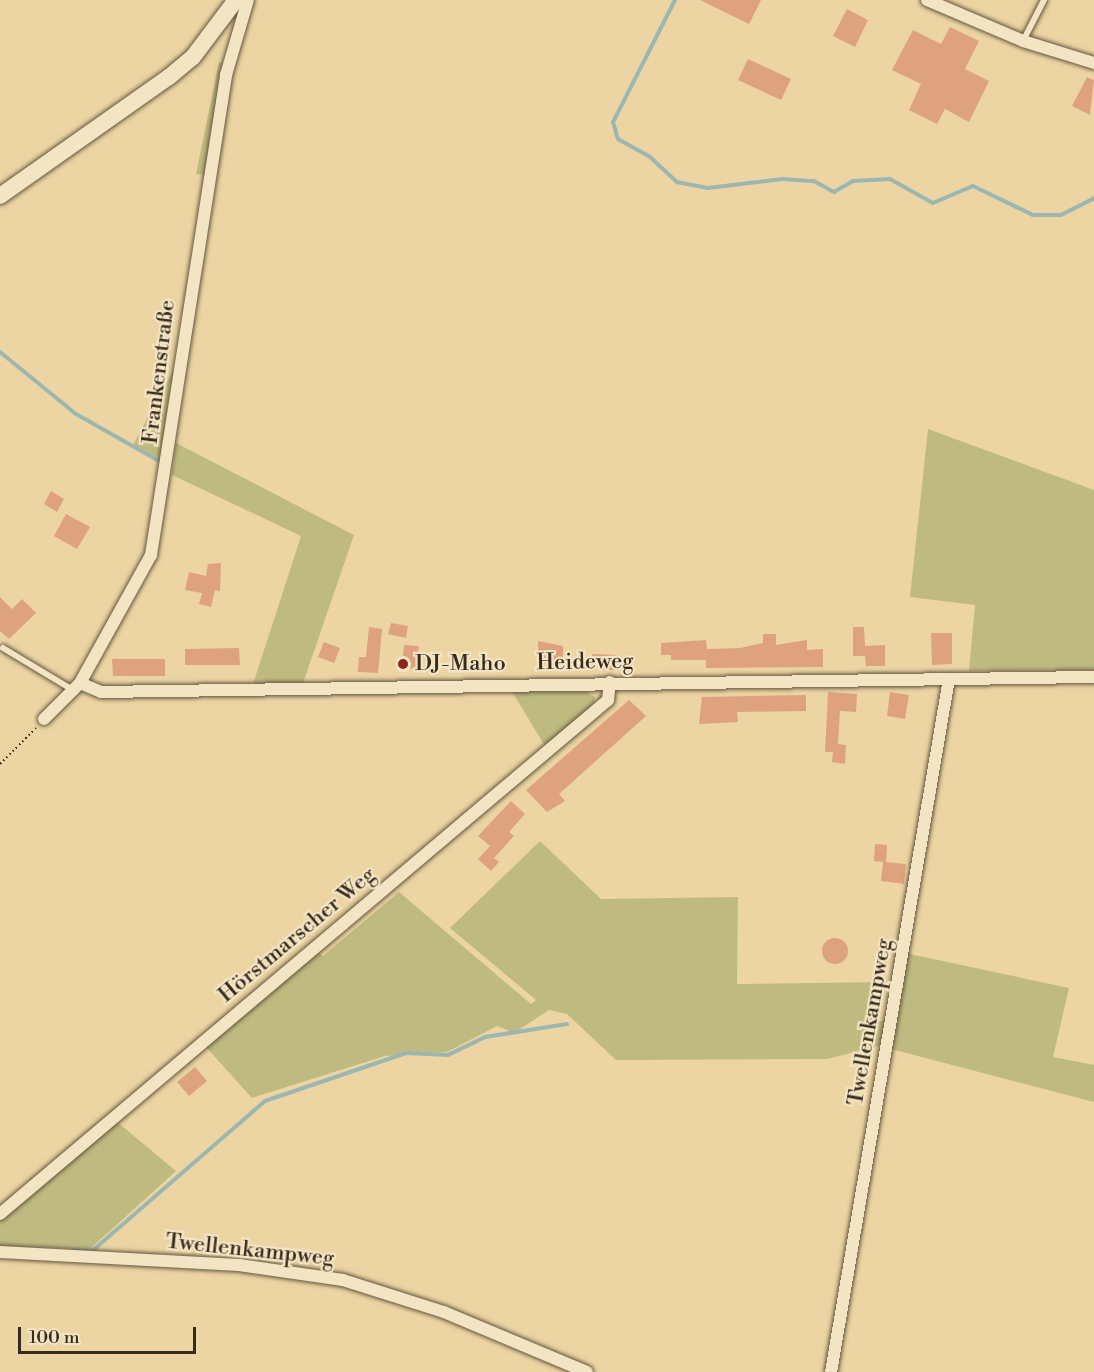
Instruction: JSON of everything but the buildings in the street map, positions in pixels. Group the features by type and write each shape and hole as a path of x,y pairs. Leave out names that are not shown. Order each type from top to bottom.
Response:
{"street":[{"path":"0,196 169,77 193,57 236,0"},
{"name":"Frankenstraße","path":"44,719 76,687 139,584 155,536 226,75 248,0"},
{"path":"927,0 1023,41 1094,63"},
{"name":"Heideweg","path":"76,687 100,692 610,682 1094,677"},
{"name":"Twellenkampweg","path":"831,1372 949,679"},
{"name":"Hörstmarscher Weg","path":"0,1214 608,700 610,682"},
{"name":"Twellenkampweg","path":"0,1252 239,1265 333,1278 444,1312 587,1372"}],"lane":[{"path":"1023,41 1044,0"},
{"path":"3,648 76,687"}],"path":[{"path":"0,764 44,719"}],"shaded area":[{"path":"219,62 226,63 206,175 196,174"},
{"path":"175,367 163,460 132,447"},
{"path":"928,429 1094,490 1094,670 969,671 975,605 910,597"},
{"path":"176,443 354,535 303,683 253,684 301,536 172,475"},
{"path":"511,690 584,691 595,697 593,707 545,746"},
{"path":"540,841 601,899 738,897 737,984 881,982 875,1021 886,1021 882,1045 827,1059 616,1060 567,1014 549,1010 514,1033 497,1026 447,1052 385,1056 252,1098 205,1046 318,951 323,956 399,892 531,1004 536,1000 450,928"},
{"path":"905,953 1069,988 1053,1057 1094,1065 1094,1102 891,1049"},
{"path":"116,1121 176,1171 90,1249 0,1246 0,1221"}],"waterway":[{"path":"675,0 613,122 618,139 650,157 677,182 708,188 782,179 814,181 834,192 853,181 890,179 933,203 973,186 1033,215 1061,215 1094,198"},
{"path":"0,352 76,414 161,462"},
{"path":"73,1250 92,1251 265,1101 406,1053 448,1055 485,1037 567,1024"}],"place":[{"name":"DJ-Maho","path":"403,664"}]}
